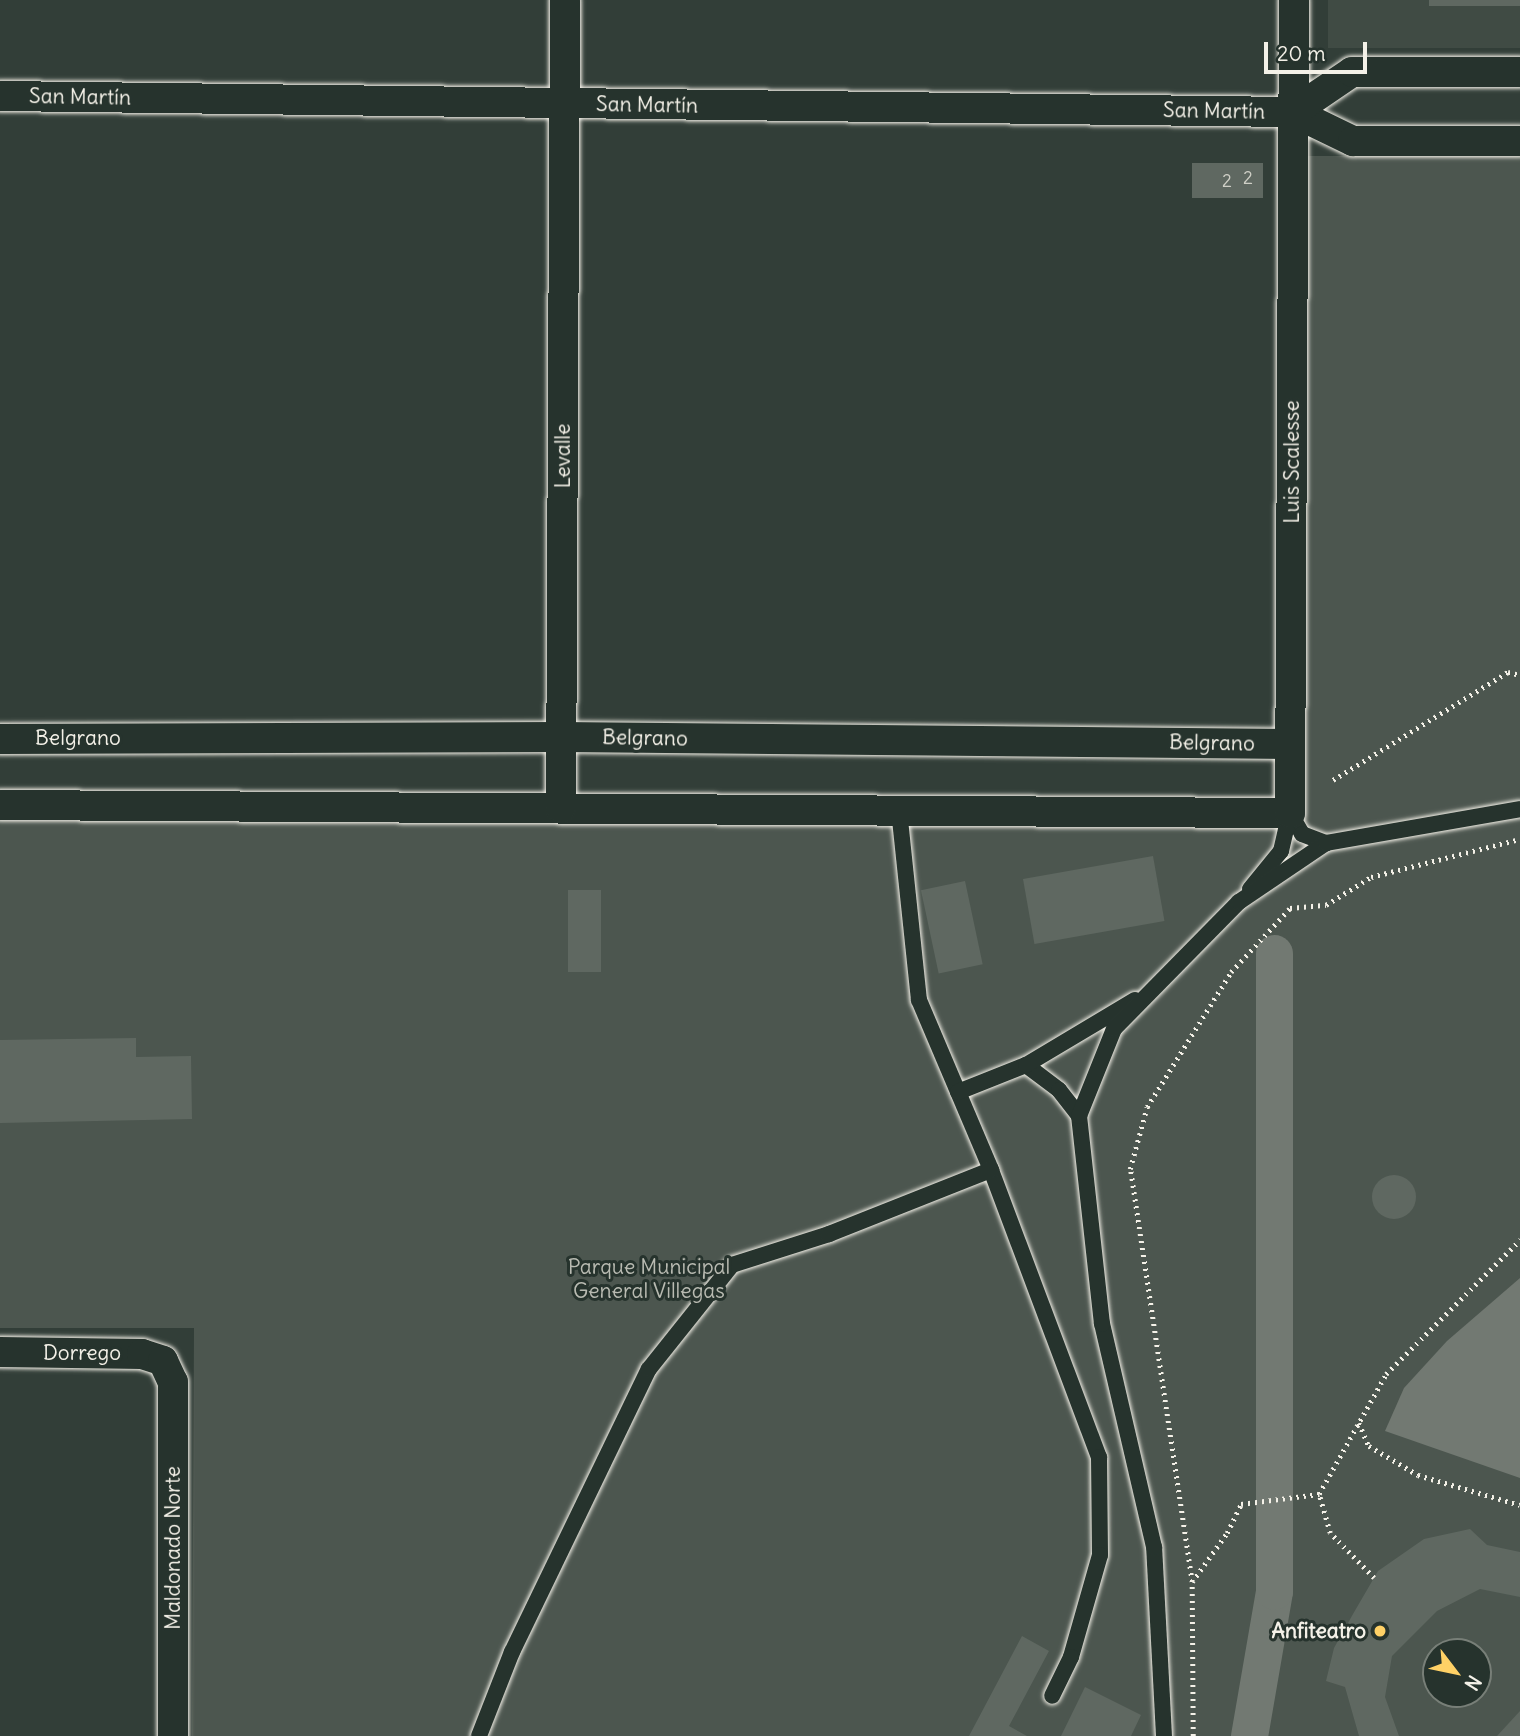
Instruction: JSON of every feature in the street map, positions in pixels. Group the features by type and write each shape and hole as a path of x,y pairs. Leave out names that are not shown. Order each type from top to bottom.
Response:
{"street":[{"name":"Levalle","path":"561,808 565,0"},
{"name":"Luis Scalesse","path":"1290,813 1294,0"},
{"name":"San Martín","path":"1293,112 1352,72 1520,72"},
{"name":"San Martín","path":"0,96 1293,112 1353,141 1520,141"},
{"name":"Belgrano","path":"0,739 561,737 1290,744"},
{"path":"0,805 1290,813"},
{"name":"Dorrego","path":"0,1352 142,1353 163,1361"},
{"name":"Maldonado Norte","path":"163,1361 173,1382 174,1416 173,1736"}],"lane":[{"path":"1239,902 1326,843 1520,809"},
{"path":"899,810 919,1000 991,1170 1099,1457 1100,1555 1070,1657 1052,1696"},
{"path":"1290,813 1302,834 1326,843"},
{"path":"1164,1736 1154,1547 1102,1324 1079,1116 1114,1029 1239,902 1281,850 1290,813"},
{"path":"958,1092 1026,1065 1151,991"},
{"path":"1026,1065 1059,1090 1079,1116"},
{"path":"479,1736 512,1652 649,1369 732,1265 829,1234 991,1170"}],"path":[{"path":"1333,780 1507,672 1520,675"},
{"path":"1193,1736 1192,1582 1130,1169 1147,1107 1231,972 1290,908 1326,905 1371,877 1520,839"},
{"path":"1374,1578 1330,1533 1319,1494 1386,1374 1520,1240"},
{"path":"1359,1422 1369,1446 1418,1475 1520,1505"},
{"path":"1192,1582 1227,1533 1241,1504 1319,1494"}],"shaded area":[{"path":"1328,0 1520,0 1520,48 1328,48"},
{"path":"1520,1278 1520,1478 1385,1431 1404,1388 1447,1341"}],"green space":[{"name":"Parque Municipal General Villegas","path":"1307,156 1520,156 1520,1736 192,1736 194,1328 0,1328 0,820 1301,826"}],"building":[{"path":"1429,0 1520,0 1520,6 1429,6"},
{"path":"1192,163 1263,163 1263,198 1192,198"},
{"path":"1153,856 1164,921 1034,944 1023,879"},
{"path":"965,881 983,964 939,973 921,890"},
{"path":"568,890 601,890 601,972 568,972"},
{"path":"136,1038 136,1057 191,1056 192,1119 0,1123 0,1040"},
{"path":"1394,1175 1403,1176 1410,1181 1415,1188 1415,1206 1410,1213 1403,1218 1394,1219 1385,1218 1378,1213 1373,1206 1372,1197 1373,1188 1378,1181 1385,1176"},
{"name":"Anfiteatro","path":"1470,1529 1487,1545 1520,1552 1520,1597 1480,1589 1437,1611 1392,1656 1385,1697 1399,1736 1359,1736 1345,1687 1326,1681 1334,1648 1378,1571 1424,1539"},
{"path":"1022,1636 1049,1651 1009,1726 1027,1736 969,1736"},
{"path":"1085,1687 1141,1715 1131,1736 1061,1736"},
{"path":"1520,1711 1520,1736 1497,1736"}],"waterway":[{"path":"1249,1736 1274,1591 1274,953"}],"place":[{"name":"Anfiteatro","path":"1380,1631"}]}
